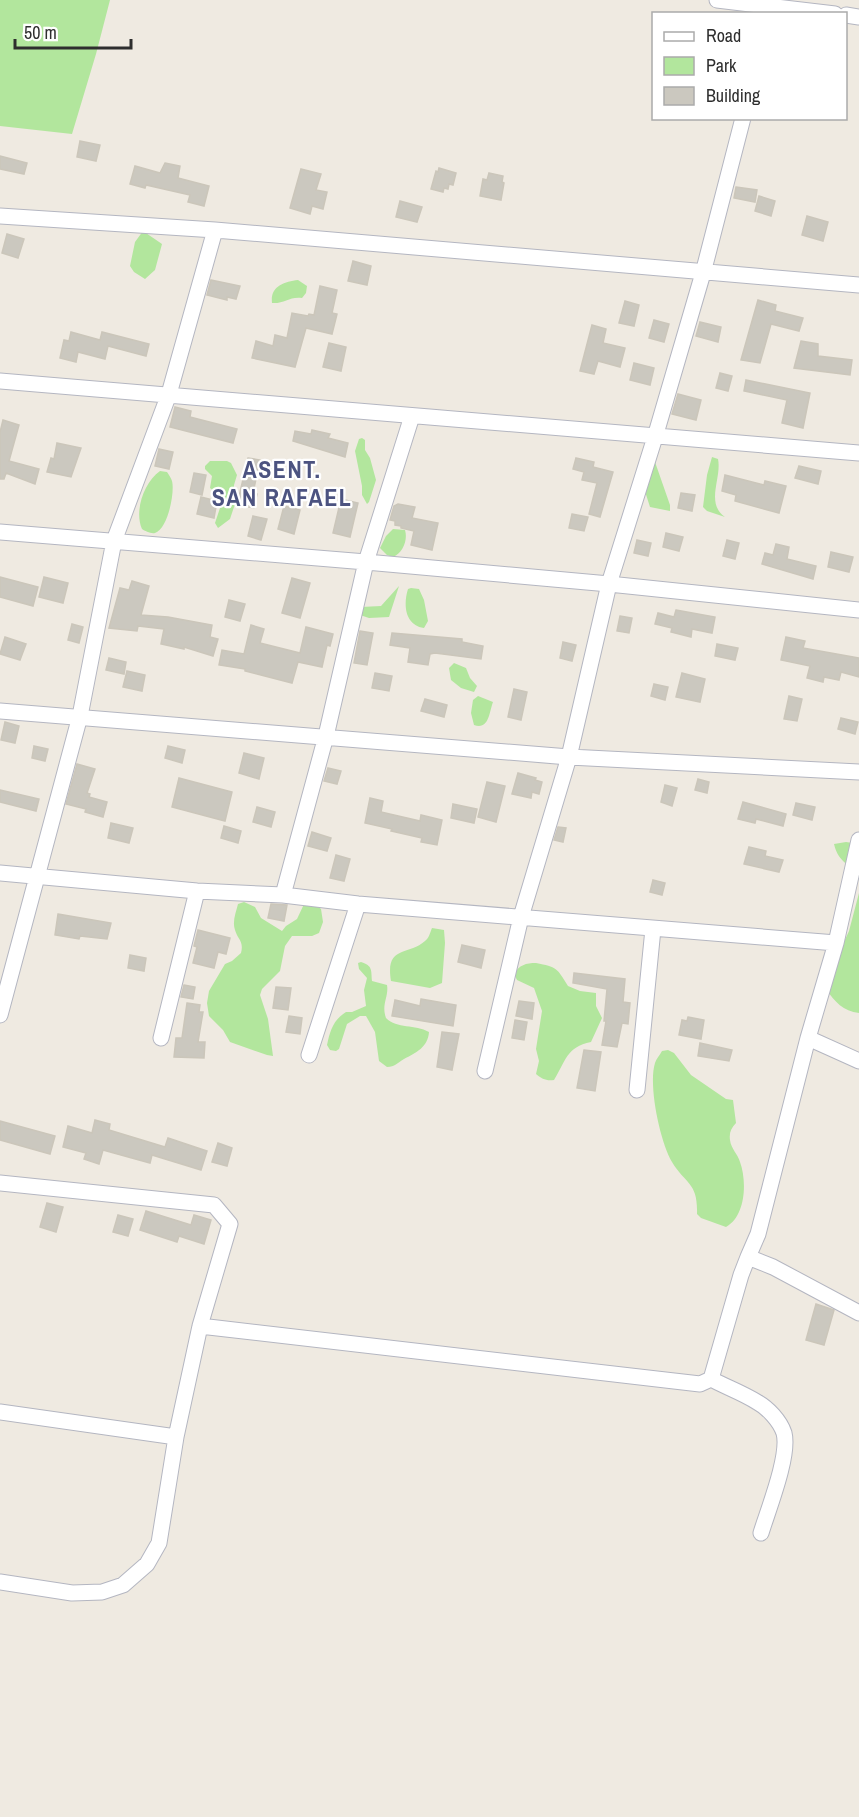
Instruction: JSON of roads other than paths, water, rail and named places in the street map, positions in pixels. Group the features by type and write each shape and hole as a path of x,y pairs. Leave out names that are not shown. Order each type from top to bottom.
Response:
{"street":[{"path":"717,0 771,10 829,9"},
{"path":"484,1071 521,917 569,757 609,584 703,273 742,120"},
{"path":"0,216 215,230 859,285"},
{"path":"0,1015 5,974 37,876 80,716 114,541 169,394 215,230"},
{"path":"0,381 859,453"},
{"path":"283,895 326,736 366,562 412,416"},
{"path":"0,532 609,584 859,610"},
{"path":"0,711 569,757 859,772"},
{"path":"200,1326 700,1384 711,1379 741,1275 758,1234 808,1038 836,943 859,840"},
{"path":"0,873 836,943"},
{"path":"161,1038 197,891"},
{"path":"309,1055 358,904"},
{"path":"637,1090 653,929"},
{"path":"808,1038 859,1061"},
{"path":"0,1184 214,1205 230,1224 200,1326 176,1437 159,1543 147,1564 123,1585 102,1592 72,1593 0,1582"},
{"path":"748,1257 773,1267 859,1313"},
{"path":"711,1379 758,1402 774,1416 784,1434 780,1470 761,1533"},
{"path":"0,1412 176,1437"}],"district":[{"name":"ASENT. SAN RAFAEL","path":"282,483"}]}
